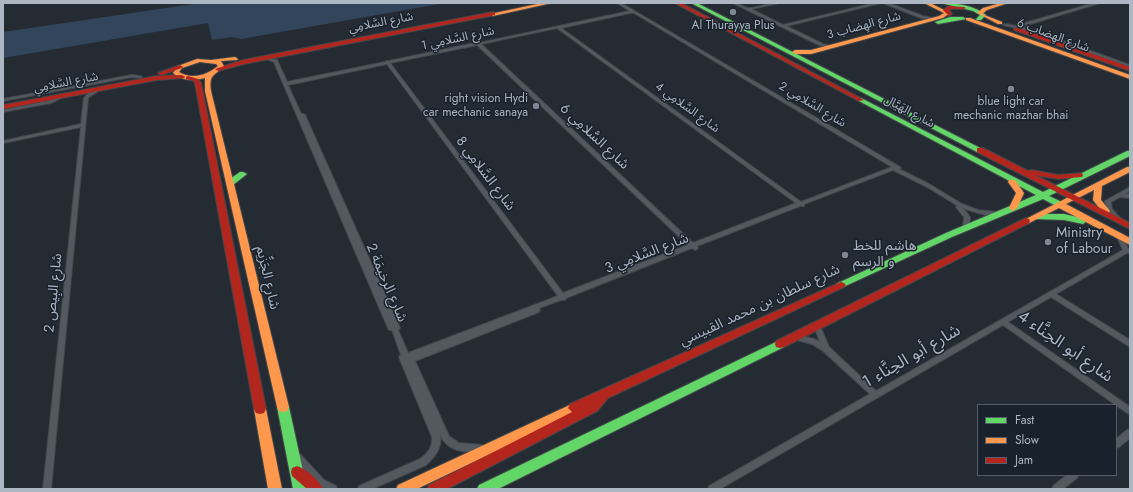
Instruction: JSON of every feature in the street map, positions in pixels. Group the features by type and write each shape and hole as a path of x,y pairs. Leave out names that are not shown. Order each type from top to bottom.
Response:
{"street":[{"name":"شارع السَّلامِي","path":"3,102 140,77 180,67 199,60 238,59 533,3"},
{"name":"شارع السَّلامِي","path":"3,108 161,77 185,77 214,72 234,64 550,3"},
{"name":"شارع السَّلامِي 2","path":"617,3 896,168"},
{"name":"شارع الهَيَّال","path":"677,3 782,57 1130,242"},
{"name":"شارع الهَيَّال","path":"693,3 782,57 815,65 1126,224"},
{"path":"735,3 783,26 823,49"},
{"path":"748,9 777,3"},
{"path":"783,26 879,3"},
{"path":"885,3 928,19"},
{"path":"926,3 945,9"},
{"path":"966,8 994,3"},
{"path":"965,19 979,19 986,8 1006,3"},
{"path":"1025,27 1098,3"},
{"name":"شارع الهِضاب 3","path":"815,65 811,61 811,58 823,49 928,19 948,8 966,8"},
{"name":"شارع الهِضاب 6","path":"966,8 1005,25 1130,69"},
{"name":"شارع الهِضاب 6","path":"945,9 965,19 1130,77"},
{"name":"شارع السَّلامِي 2","path":"632,12 960,207 967,217 966,228"},
{"name":"شارع السَّلامِي 1","path":"288,83 632,12"},
{"name":"شارع الهِضاب 3","path":"782,57 823,49 947,19 965,19"},
{"path":"1005,25 1025,27 1130,66"},
{"name":"شارع السَّلامِي 4","path":"559,27 802,205"},
{"path":"735,38 747,40"},
{"name":"شارع السَّلامِي 6","path":"478,44 694,247"},
{"name":"شارع الرخيمَة 2","path":"285,54 279,60 288,83 408,358 446,439 458,447 483,450"},
{"name":"شارع الرخيمَة 2","path":"266,58 275,60 288,83"},
{"path":"214,60 221,64 214,72"},
{"name":"شارع السَّلامِي 8","path":"388,63 563,298"},
{"path":"180,67 176,73 196,80 198,83 276,489"},
{"name":"شارع الجَزِّيم","path":"214,72 207,81 208,91 294,454 300,489"},
{"path":"75,94 82,95 86,98 90,94 101,89"},
{"path":"3,111 49,102 62,96"},
{"name":"شارع البِيص 2","path":"47,489 86,98"},
{"path":"3,142 83,125"},
{"name":"شارع سلطان بن محمد القبيسي","path":"403,489 605,393 966,228 1042,196 1130,153"},
{"name":"شارع الرخيمَة 2","path":"320,157 390,325 408,358 437,440 436,447 431,455 423,462 362,489"},
{"path":"1069,196 1073,188 1130,158"},
{"path":"1013,166 1058,177 1088,174"},
{"path":"896,168 971,211 981,214 998,214"},
{"name":"شارع السَّلامِي 3","path":"408,358 896,168"},
{"path":"979,244 978,239 1055,202 1098,185 1130,169"},
{"path":"230,183 242,174"},
{"path":"1008,178 1019,189 1020,193 1012,208"},
{"path":"1098,185 1097,200 1113,218"},
{"path":"1055,202 1057,189"},
{"path":"1126,224 1109,209 1107,204 1109,199 1130,189"},
{"path":"1118,195 1130,196"},
{"path":"484,489 795,337 1032,218 1055,202"},
{"path":"1084,218 1074,208 1074,205 1082,204 1098,210"},
{"path":"1032,218 1075,219 1106,230"},
{"name":"شارع أبو الحِنَّاء 1","path":"712,489 1128,251 1120,237"},
{"path":"1051,294 1130,344"},
{"name":"شارع أبو الحِنَّاء 4","path":"1003,322 1130,411"},
{"path":"817,326 826,349"},
{"path":"795,337 814,342 826,349 876,395"},
{"path":"434,489 593,407 602,399 605,393"},
{"path":"1117,443 1130,433"},
{"path":"294,454 321,483 333,489"},
{"path":"297,472 316,489"},
{"path":"1056,489 1073,476"}],"water":[{"path":"200,3 445,3 241,39 232,37 212,40 208,23 3,58 3,32"}],"traffic: fast":[{"path":"693,3 980,150"},
{"path":"943,3 975,10 983,15 979,19"},
{"path":"938,22 950,19 963,19"},
{"path":"861,100 1061,205"},
{"path":"841,285 949,235 1042,196 1130,153"},
{"path":"230,183 243,174"},
{"path":"1036,217 1064,217 1083,221"},
{"path":"484,489 780,344"},
{"path":"283,407 300,489"}],"traffic: slow":[{"path":"493,14 550,3"},
{"path":"926,3 946,12"},
{"path":"980,13 985,9 1006,3"},
{"path":"795,52 811,52 941,17 947,13"},
{"path":"983,15 1000,23"},
{"path":"968,19 1130,77"},
{"path":"214,60 235,59"},
{"path":"199,60 218,62 221,66 205,76 193,78 187,78 176,73 180,67 199,60"},
{"path":"209,74 207,81 208,91 283,407"},
{"path":"1026,221 1130,169"},
{"path":"1012,182 1020,193 1013,208"},
{"path":"1098,185 1097,200 1106,211"},
{"path":"1061,205 1130,242"},
{"path":"403,489 574,408"},
{"path":"260,409 275,489"}],"traffic: jam":[{"path":"677,3 861,100"},
{"path":"949,14 946,10 951,7 964,8"},
{"path":"218,69 243,62 493,14"},
{"path":"1016,29 1130,69"},
{"path":"161,73 180,67"},
{"path":"3,107 157,78 182,77"},
{"path":"188,78 196,80 198,83 260,409"},
{"path":"980,150 1130,226"},
{"path":"1032,172 1058,177 1079,175"},
{"path":"780,344 1026,221"},
{"path":"574,408 841,285"},
{"path":"434,489 593,407 604,394"},
{"path":"297,472 316,489"}],"place":[{"name":"Al Thurayya Plus","path":"733,12"},
{"name":"blue light car mechanic mazhar bhai","path":"1011,89"},
{"name":"right vision Hydi car mechanic sanaya","path":"536,106"},
{"name":"Ministry of Labour","path":"1048,242"},
{"name":"هاشم للخط و الرسم","path":"845,255"}]}
